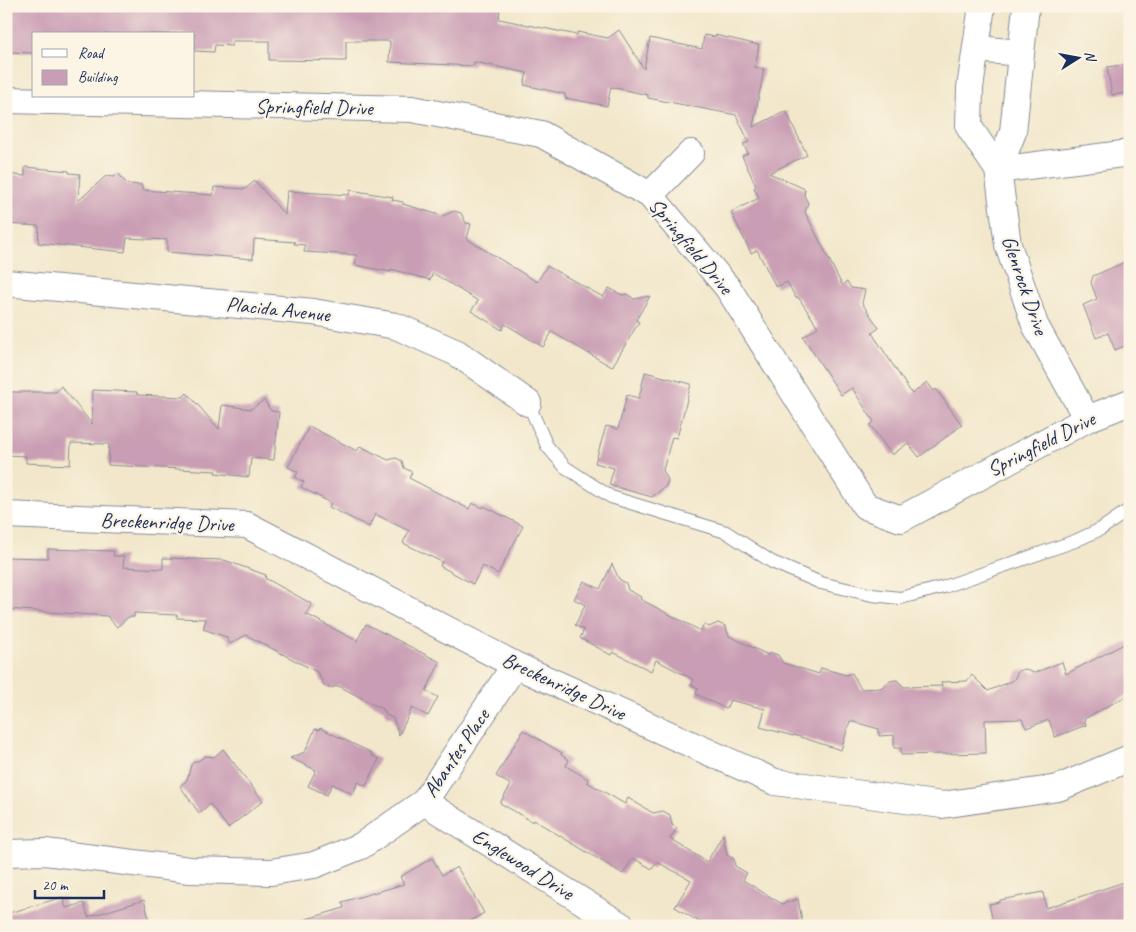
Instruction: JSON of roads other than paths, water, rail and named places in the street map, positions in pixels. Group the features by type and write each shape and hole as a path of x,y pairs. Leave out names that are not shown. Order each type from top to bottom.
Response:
{"street":[{"name":"Glenrock Drive","path":"982,6 970,88 969,127 998,170 1008,245 1035,325 1087,418"},
{"name":"Glenrock Drive","path":"998,170 1013,132 1026,6"},
{"path":"976,49 1021,53"},
{"name":"Springfield Drive","path":"6,100 412,109 542,134 650,195 728,288 865,506 901,519 1087,418 1130,402"},
{"path":"650,195 691,153"},
{"path":"998,170 1130,153"},
{"name":"Placida Avenue","path":"6,283 313,312 396,326 457,353 528,404"},
{"name":"Breckenridge Drive","path":"6,515 247,525 515,664 775,782 942,805 1058,788 1130,758"},
{"name":"Abantes Place","path":"6,853 45,852 190,870 271,872 314,865 361,846 424,802 515,664"},
{"name":"Englewood Drive","path":"424,802 622,926"}],"lane":[{"path":"528,404 547,446 565,467 611,496 726,532 772,562 788,569 821,583 872,595 900,598 944,587 1075,541 1101,529 1130,509"}]}
